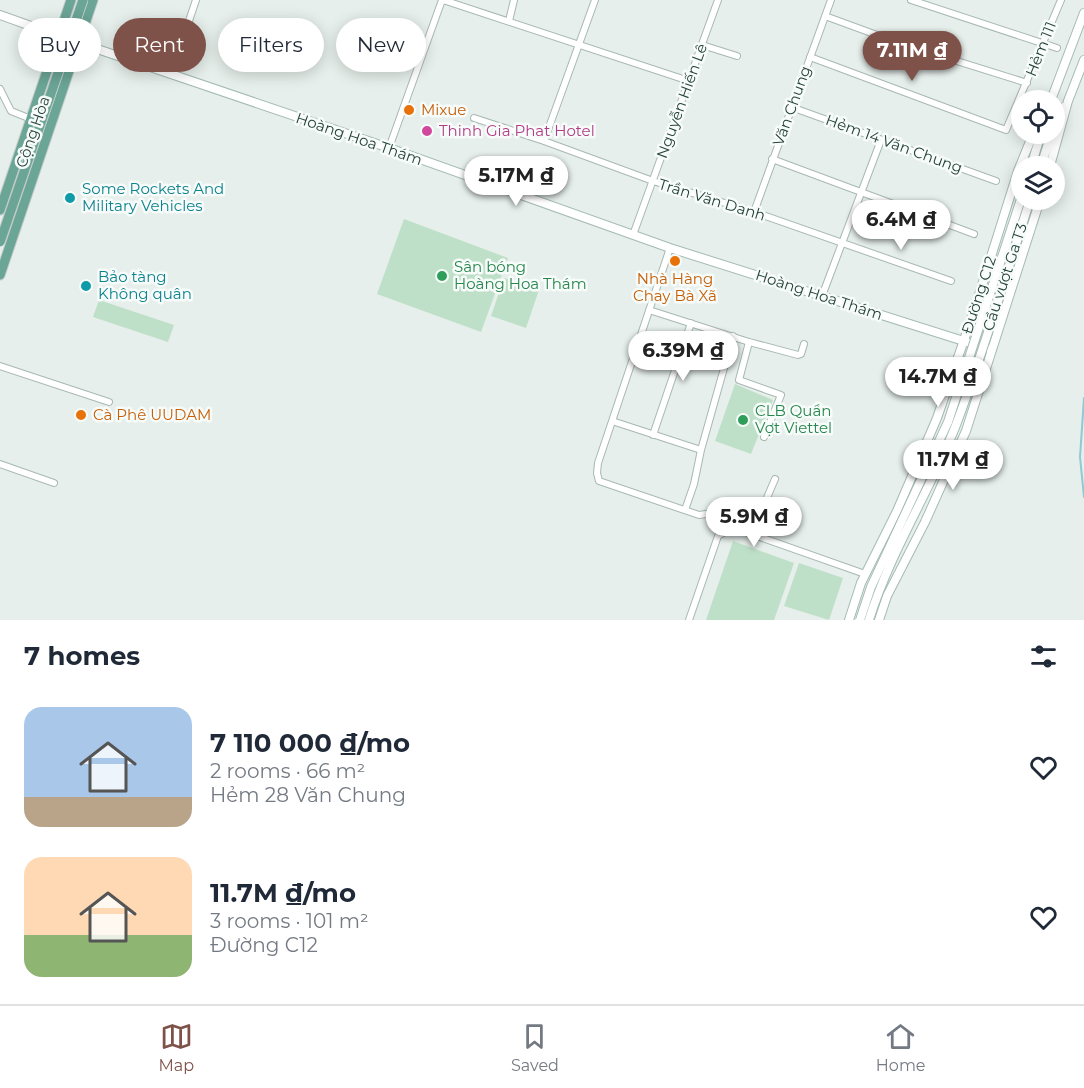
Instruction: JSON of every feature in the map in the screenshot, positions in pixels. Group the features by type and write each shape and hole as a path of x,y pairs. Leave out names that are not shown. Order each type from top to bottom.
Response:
{"main road":[{"name":"Cộng Hòa","path":"65,18 71,0"},
{"path":"0,242 83,0"},
{"name":"Cộng Hòa","path":"87,18 93,0"},
{"path":"1055,90 1084,13"},
{"name":"Hoàng Hoa Thám","path":"101,50 389,148 669,248 993,350"},
{"path":"1053,156 1068,102 1084,60"},
{"name":"Cộng Hòa","path":"0,210 47,72"},
{"name":"Cộng Hòa","path":"0,275 69,72"},
{"path":"42,87 62,93"},
{"path":"1065,106 1068,102"},
{"name":"Đường C12","path":"849,620 866,574 897,511 933,428 1029,144"},
{"name":"Cầu vượt Ga T3","path":"860,620 871,587 948,422 1018,210"},
{"name":"Cầu vượt Ga T3","path":"868,620 878,591 956,425 1027,210"},
{"name":"Đường C12","path":"879,620 886,596 925,522 966,431 1037,210"}],"street":[{"path":"171,74 196,0"},
{"path":"389,148 442,0 689,81"},
{"path":"509,21 514,0"},
{"path":"544,141 596,0"},
{"name":"Nguyễn Hiến Lê","path":"633,235 718,0"},
{"name":"Văn Chung","path":"754,212 831,0"},
{"path":"911,0 1057,48"},
{"name":"Hẻm 111","path":"810,57 1006,130 1061,0"},
{"name":"Hoàng Hoa Thám","path":"0,15 18,21"},
{"path":"825,16 896,42 1027,83"},
{"path":"702,45 737,56"},
{"path":"0,89 11,111 31,119"},
{"name":"Hẻm 14 Văn Chung","path":"791,108 996,181"},
{"name":"Trần Văn Danh","path":"474,118 951,281"},
{"path":"822,296 881,140"},
{"path":"772,159 974,234"},
{"path":"669,248 598,463 599,481 699,515 727,511 757,521 775,479"},
{"path":"649,310 798,355 801,354 804,344"},
{"path":"653,435 691,323"},
{"path":"685,510 733,336"},
{"path":"749,342 739,380 781,395 764,437"},
{"path":"0,366 109,402"},
{"path":"612,421 701,450"},
{"path":"0,464 54,483"},
{"path":"688,620 718,536 730,529 743,531 866,574"}],"green space":[{"name":"Sân bóng Hoàng Hoa Thám","path":"404,219 508,258 481,332 377,294"},
{"path":"504,278 539,290 526,328 491,316"},
{"path":"99,300 174,325 168,342 93,317"},
{"name":"CLB Quần Vợt Viettel","path":"735,384 773,400 751,454 715,441"},
{"path":"733,541 794,563 774,620 706,620"},
{"path":"799,563 843,578 829,620 784,606"}],"waterway":[{"path":"1084,398 1080,457 1084,497"}],"place":[{"name":"Mixue","path":"409,110"},
{"name":"Thinh Gia Phat Hotel","path":"427,131"},
{"name":"Some Rockets And Military Vehicles","path":"70,198"},
{"name":"Nhà Hàng Chay Bà Xã","path":"675,261"},
{"name":"Sân bóng Hoàng Hoa Thám","path":"442,276"},
{"name":"Bảo tàng Không quân","path":"86,286"},
{"name":"Cà Phê UUDAM","path":"81,415"},
{"name":"CLB Quần Vợt Viettel","path":"743,420"}]}
